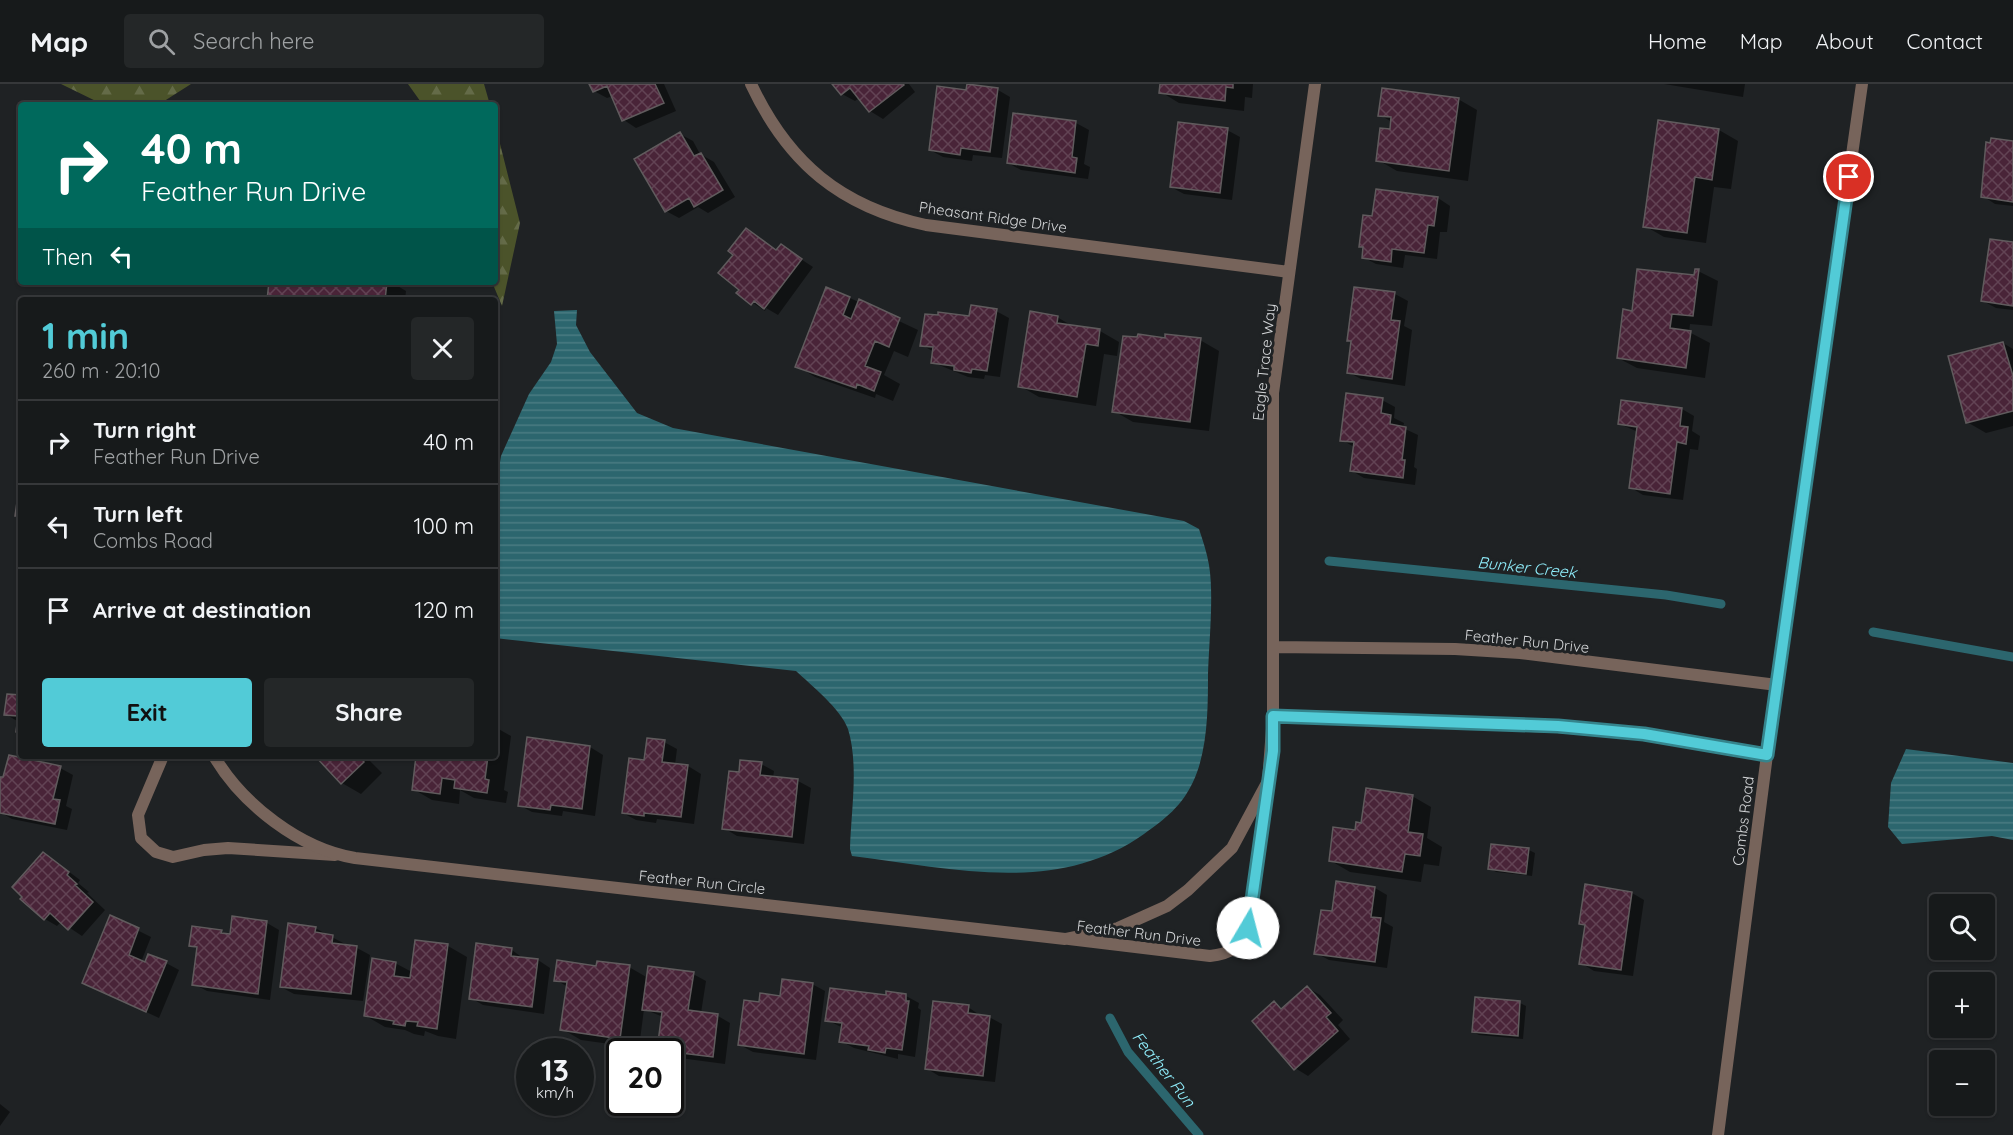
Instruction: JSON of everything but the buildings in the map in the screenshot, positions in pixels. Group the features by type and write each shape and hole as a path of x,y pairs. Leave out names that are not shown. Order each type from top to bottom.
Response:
{"street":[{"name":"Pheasant Ridge Drive","path":"751,84 768,119 796,157 848,198 890,217 926,225 1289,272"},
{"name":"Eagle Trace Way","path":"1273,716 1272,412 1315,84"},
{"name":"Combs Road","path":"1718,1135 1767,755 1862,84"},
{"name":"Feather Run Drive","path":"1273,647 1455,649 1520,653 1777,686"},
{"name":"Feather Run Drive","path":"1065,939 1210,956 1227,954 1240,944 1248,928 1268,781 1273,716"},
{"path":"1273,716 1558,726 1644,734 1767,755"},
{"name":"Feather Run Circle","path":"162,759 138,815 141,838 156,852 173,857 228,848 337,855 1065,939"},
{"name":"Feather Run Circle","path":"216,759 230,781 263,813 295,834 337,855"},
{"name":"Feather Run Drive","path":"1065,939 1118,927 1167,906 1188,890 1232,848 1268,781"}],"green space":[{"path":"61,84 191,84 163,102 98,102"},
{"path":"408,84 484,84 489,102 421,102"},
{"path":"498,136 520,223 502,306 493,285 498,285"}],"water":[{"path":"577,310 576,325 590,352 637,413 673,428 1184,521 1199,529 1208,560 1211,590 1207,715 1198,770 1178,805 1144,834 1110,853 1075,865 1039,871 1002,873 965,871 852,856 850,849 854,773 848,729 839,713 796,671 498,638 498,474 501,456 529,394 551,362 557,344 554,311"},
{"path":"1906,749 2013,763 2013,840 1992,836 1902,844 1888,827 1891,783"}],"waterway":[{"name":"Bunker Creek","path":"1329,561 1666,595 1721,604"},
{"name":"Bunker Creek","path":"1873,632 2013,657"},
{"name":"Feather Run","path":"1110,1018 1128,1052 1199,1135"}],"route":[{"path":"1248,928 1273,751 1273,716 1558,726 1644,734 1767,755 1849,177"}]}
